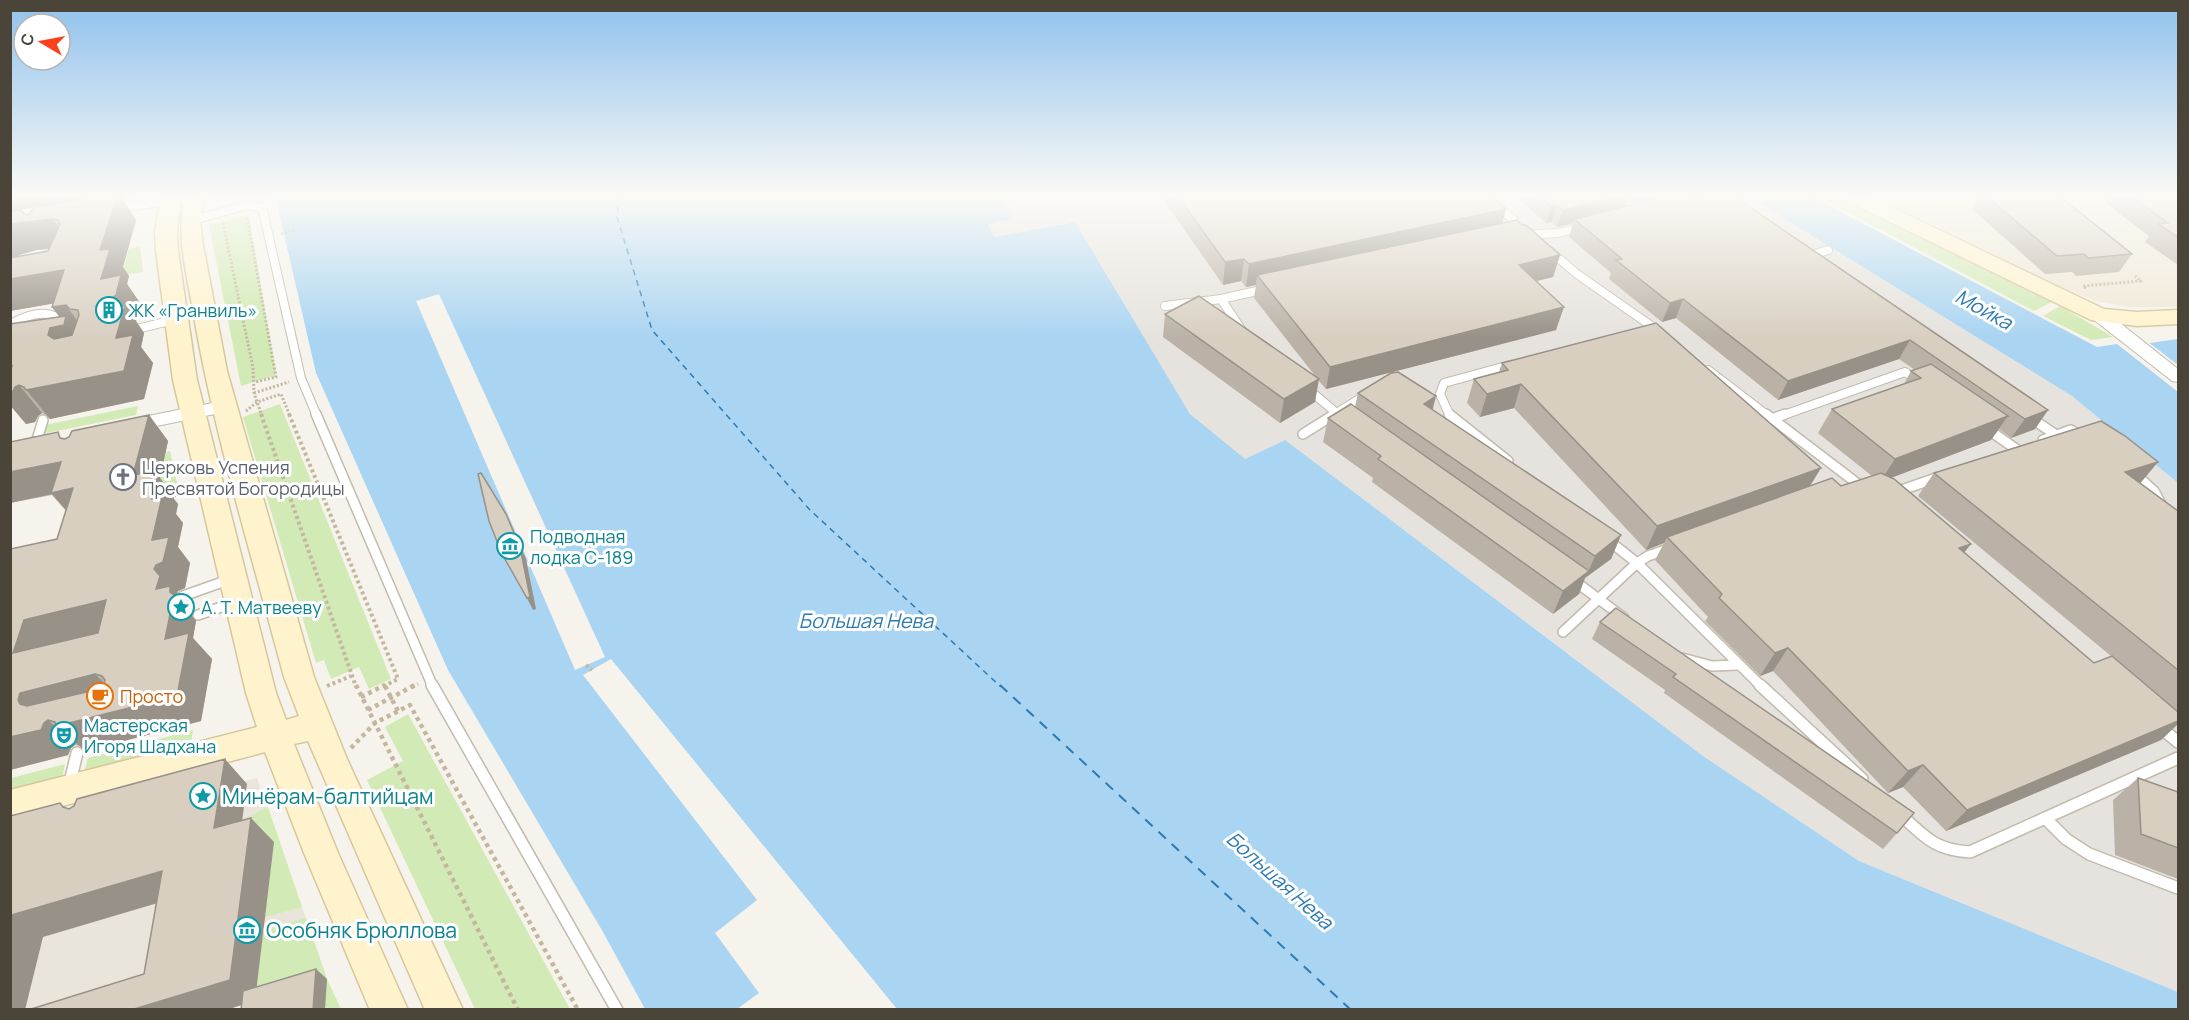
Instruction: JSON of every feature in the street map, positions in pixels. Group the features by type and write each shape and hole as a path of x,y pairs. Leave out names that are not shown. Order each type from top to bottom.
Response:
{"street":[{"path":"167,243 192,413 261,693 274,736 389,1010"},
{"path":"192,243 223,407 298,677 316,725 444,1010"},
{"path":"1949,243 2099,315 2178,377"},
{"path":"2099,315 2137,319 2178,317"},
{"path":"114,429 223,407"},
{"path":"26,447 58,441"},
{"path":"16,806 68,790 104,785 316,725"}],"lane":[{"path":"270,243 301,378 428,679 617,1010"},
{"path":"1546,248 1577,274 1670,340"},
{"path":"1795,252 1804,258 1828,250"},
{"path":"1165,306 1221,299 1277,287"},
{"path":"1221,299 1246,333"},
{"path":"10,324 31,316 51,314 60,321 51,333"},
{"path":"133,330 177,320"},
{"path":"1640,329 1651,325"},
{"path":"1516,467 1450,416 1435,393 1444,383 1525,361"},
{"path":"1698,362 1853,482 1873,492"},
{"path":"1772,419 1905,372 1924,385"},
{"path":"1300,381 1355,427"},
{"path":"1303,434 1376,391"},
{"path":"2020,410 2056,435"},
{"path":"26,447 43,420"},
{"path":"1979,423 2016,449"},
{"path":"2036,442 2071,430 2089,442"},
{"path":"2005,453 2026,446"},
{"path":"2126,467 2154,491 2161,506 2160,514"},
{"path":"1882,497 1949,473"},
{"path":"1842,486 1853,482"},
{"path":"1600,533 1637,562 1738,665 1868,785"},
{"path":"1563,632 1637,562 1680,544"},
{"path":"1560,571 1633,625"},
{"path":"183,596 236,589"},
{"path":"198,615 236,589"},
{"path":"1676,655 1712,666 1738,665"},
{"path":"2152,720 2178,742"},
{"path":"68,790 76,753"},
{"path":"1894,808 1929,840 1950,851 1970,852 2178,758"},
{"path":"2045,818 2066,839 2089,854 2178,888"}],"path":[{"path":"227,243 255,382 254,393 351,676 518,1010"},
{"path":"251,243 276,377 255,382"},
{"path":"2090,291 2083,286 2140,281 2135,276"},
{"path":"254,393 283,384"},
{"path":"257,402 281,394 398,679 361,697"},
{"path":"168,498 186,489"},
{"path":"586,665 592,670"},
{"path":"322,677 326,686 351,676"},
{"path":"385,686 398,711"},
{"path":"368,710 409,689"},
{"path":"350,749 375,723 410,705 578,1010"}],"shaded area":[{"path":"1087,243 1823,243 2072,396 2178,483 2178,992 1859,861 1703,756 1285,440 1245,460 1190,414"},
{"path":"1969,243 2178,243 2178,307 2128,307 2096,301"},
{"path":"257,778 327,979 226,1009 11,1010 25,841"}],"green space":[{"path":"212,243 254,243 276,375 241,386"},
{"path":"1905,243 1932,243 2052,302 2034,311"},
{"path":"140,247 143,272 122,275 129,249"},
{"path":"2060,306 2113,337 2091,340 2043,316"},
{"path":"280,404 391,679 369,689 359,667 331,679 324,660 316,663 243,417"},
{"path":"138,406 136,415 42,434 45,425"},
{"path":"170,451 178,488 155,497 166,452"},
{"path":"408,714 570,1009 475,1009 367,780 403,761 385,727"},
{"path":"193,730 191,744 84,772 88,758"},
{"path":"65,764 62,779 11,792 11,778"},
{"path":"268,807 302,907 265,917 238,852 242,820"},
{"path":"306,918 327,979 341,1009 255,1001 263,931"}],"water":[{"name":"Большая Нева","path":"286,243 1087,243 1190,414 1245,459 1285,440 1703,756 1859,861 2178,992 2178,1009 645,1009 603,932 448,670 316,373"},
{"name":"Мойка","path":"1823,243 1899,243 2097,347 2117,344 2122,347 2178,339 2178,483 2072,396"}],"pier":[{"path":"439,294 605,657 575,670 416,301"},
{"path":"2147,341 2178,365 2178,392 2117,344"},
{"path":"611,659 897,1009 737,1009 759,993 715,933 757,900 583,675"}],"building":[{"path":"52,243 102,243 100,250 110,249 101,279 121,275 116,295 107,301 112,308 125,305 116,338 133,335 124,371 26,390 19,385 10,394 12,366 10,367 10,324 66,316 64,325 50,328 48,335 54,339 72,335 79,315 78,310 70,309 66,305 52,307 64,270 10,279 10,258 48,251"},
{"path":"1211,243 1349,243 1249,264 1244,259 1225,262"},
{"path":"1410,243 1546,243 1560,255 1519,265 1564,307 1330,367 1257,275"},
{"path":"1602,243 1802,243 2048,410 2025,419 1910,340 1788,381 1683,299 1670,303 1616,260 1622,259"},
{"path":"2041,243 2118,243 2132,254 2088,258 2084,254 2057,256"},
{"path":"1199,296 1319,379 1284,399 1165,314"},
{"path":"1656,323 1821,468 1657,526 1521,384 1487,394 1474,379 1508,370 1502,363"},
{"path":"1931,364 2008,416 1895,459 1832,409 1921,378 1911,371"},
{"path":"1398,372 1436,396 1424,404 1621,535 1595,556 1358,393 1391,373"},
{"path":"1351,404 1589,571 1563,591 1378,459 1381,456 1328,418"},
{"path":"149,415 133,475 154,471 152,479 157,478 152,499 162,497 152,540 169,537 163,562 156,565 154,569 160,576 156,589 170,586 170,592 174,595 165,639 189,633 177,696 57,726 55,722 48,720 41,730 10,737 10,549 57,539 73,488 51,493 61,462 10,472 10,442 58,432 60,438 65,439 72,431","holes":["106,600 98,633 13,653 24,620","95,674 102,676 105,680 103,687 99,689 27,706 20,704 18,700 20,693"]},
{"path":"2101,421 2125,436 2158,462 2125,472 2178,511 2178,670 1934,473"},
{"name":"Подводная лодка С-189","path":"481,473 506,514 520,547 530,597 527,598 502,554 489,521 478,474"},
{"path":"1881,473 1894,479 1971,544 1959,548 2094,663 2112,656 2178,712 2178,721 1967,810 1923,765 1908,771 1788,648 1775,653 1719,598 1722,594 1667,537 1832,478 1841,486"},
{"path":"1616,608 1914,813 1897,833 1673,677 1676,674 1600,622"},
{"path":"225,759 214,828 251,818 230,980 131,1010 28,1010 144,974 162,871 12,915 10,919 10,816 60,803 69,809 74,806 77,799"},
{"path":"2138,778 2178,792 2178,848 2141,834"},
{"path":"316,969 313,1010 241,1010 243,991"}],"ferry route":[{"path":"625,243 652,330 809,509 1001,687"},
{"path":"1000,685 1351,1010"}],"place":[{"name":"ЖК «Гранвиль»","path":"109,310"},
{"name":"Церковь Успения Пресвятой Богородицы","path":"123,477"},
{"name":"Подводная лодка С-189","path":"510,546"},
{"name":"А. Т. Матвееву","path":"181,607"},
{"name":"Просто","path":"100,696"},
{"name":"Мастерская Игоря Шадхана","path":"64,735"},
{"name":"Минёрам-балтийцам","path":"203,796"},
{"name":"Особняк Брюллова","path":"247,930"}]}
